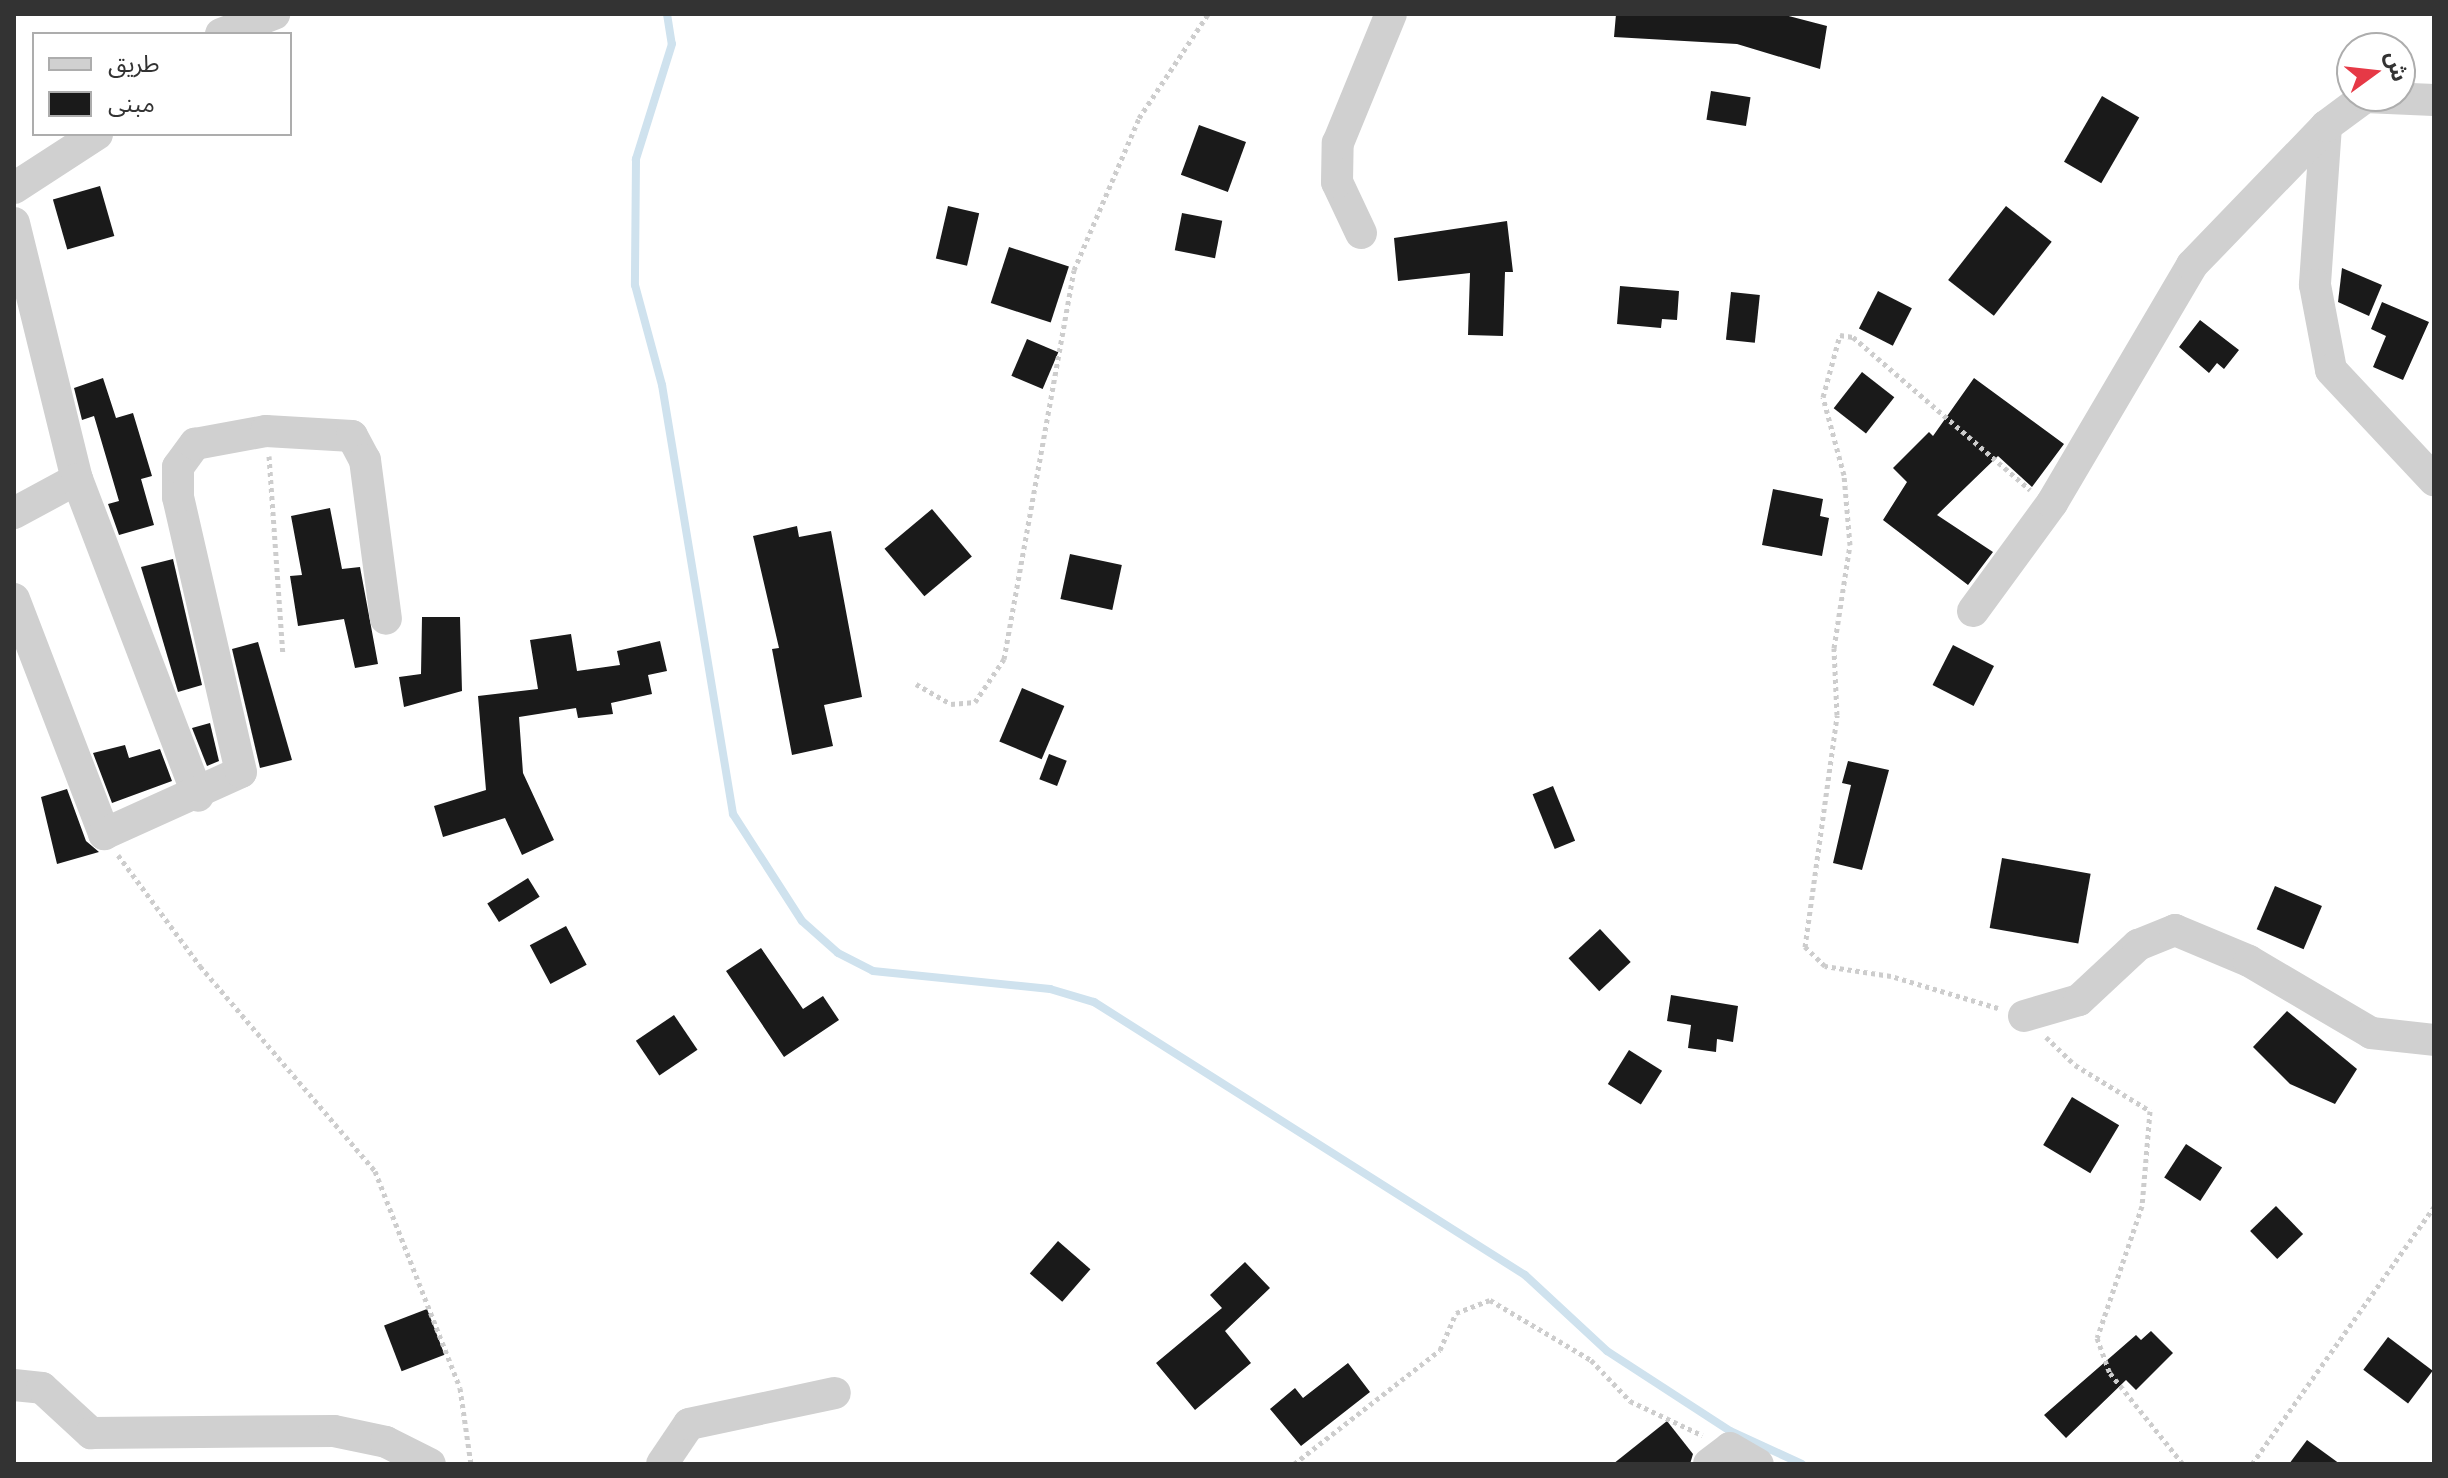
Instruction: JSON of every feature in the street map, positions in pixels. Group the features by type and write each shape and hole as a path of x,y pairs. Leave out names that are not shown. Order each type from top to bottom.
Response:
{"street":[{"path":"226,32 274,14"},
{"path":"1361,233 1337,182 1338,143 1391,14"},
{"path":"1973,611 2052,503 2192,265 2326,126 2365,97 2434,100"},
{"path":"2326,126 2315,285 2331,370 2434,480"},
{"path":"14,188 94,136"},
{"path":"14,223 77,479 198,796"},
{"path":"14,599 104,834 235,778 242,765 202,617 176,474 185,454 207,437 266,431 339,431 359,445 386,619"},
{"path":"14,513 77,479"},
{"path":"2024,1016 2079,1000 2138,945 2175,930 2249,961 2371,1033 2434,1040"},
{"path":"14,1385 42,1388 91,1433 334,1431 386,1442 430,1464"},
{"path":"662,1464 689,1424 835,1393"},
{"path":"1720,1456 1758,1464"}],"path":[{"path":"916,684 951,704 975,702 1004,659 1074,270 1139,118 1208,14"},
{"path":"2052,503 2006,475 1853,337 1840,335 1823,397 1844,475 1850,545 1834,648 1837,715 1805,947 1825,966 1891,976 2024,1016 2075,1065 2150,1111 2142,1206 2097,1338 2110,1373 2183,1464"},
{"path":"266,431 283,654"},
{"path":"104,834 200,966 375,1171 460,1388 471,1464"},
{"path":"2252,1464 2434,1207"},
{"path":"1294,1464 1440,1350 1456,1313 1490,1300 1591,1360 1630,1401 1720,1456"}],"building":[{"path":"1616,14 1781,14 1827,26 1820,69 1737,44 1614,37"},
{"path":"1711,91 1751,97 1746,126 1706,120"},
{"path":"2102,96 2139,118 2101,183 2064,162"},
{"path":"1199,125 1246,142 1228,192 1181,175"},
{"path":"100,186 114,236 67,249 53,200"},
{"path":"948,206 979,213 967,266 936,259"},
{"path":"2006,206 2052,242 1994,316 1948,280"},
{"path":"1182,213 1222,221 1215,258 1175,250"},
{"path":"1507,221 1513,272 1505,272 1503,336 1468,335 1470,273 1398,281 1394,238"},
{"path":"1009,247 1069,266 1051,323 991,303"},
{"path":"2342,268 2382,285 2369,316 2338,302"},
{"path":"1620,286 1679,291 1677,320 1662,319 1661,328 1617,324"},
{"path":"1878,291 1912,308 1893,346 1859,328"},
{"path":"1731,292 1760,295 1755,343 1726,340"},
{"path":"2382,302 2429,322 2403,380 2373,367 2386,336 2371,329"},
{"path":"2200,320 2239,350 2224,369 2217,363 2209,373 2179,347"},
{"path":"1027,339 1058,352 1043,389 1011,376"},
{"path":"1862,372 1894,397 1866,433 1834,408"},
{"path":"103,378 116,418 133,413 152,476 141,479 154,525 119,535 108,504 119,501 94,416 82,420 74,388"},
{"path":"1974,378 2064,444 2032,487 1998,456 1937,515 1993,552 1968,585 1883,520 1907,482 1893,468 1929,432 1933,436"},
{"path":"1773,489 1823,499 1820,516 1829,518 1822,556 1762,545"},
{"path":"330,508 342,569 360,567 378,664 355,668 344,619 298,626 290,576 302,575 291,516"},
{"path":"932,509 972,556 924,596 885,549"},
{"path":"797,526 799,537 831,531 862,697 824,705 833,746 792,755 772,649 779,648 753,536"},
{"path":"1070,554 1122,565 1112,610 1060,599"},
{"path":"173,559 202,685 178,692 141,567"},
{"path":"422,617 460,617 462,691 404,707 399,677 421,674"},
{"path":"571,634 577,671 620,665 617,651 660,641 667,671 648,675 652,694 611,703 613,714 578,718 576,708 519,717 523,773 554,840 522,855 505,818 443,837 434,806 486,790 478,696 538,689 530,640"},
{"path":"258,642 292,760 260,768 232,649"},
{"path":"1953,645 1994,666 1974,706 1933,685"},
{"path":"1022,688 1064,706 1042,759 999,741"},
{"path":"210,723 219,761 207,766 192,728"},
{"path":"125,745 129,758 160,749 172,781 112,803 93,753"},
{"path":"1049,754 1067,761 1057,786 1039,779"},
{"path":"1848,761 1889,770 1862,870 1833,863 1851,785 1842,783"},
{"path":"1553,786 1575,841 1555,849 1533,794"},
{"path":"67,789 86,841 99,852 57,864 41,797"},
{"path":"2002,858 2091,874 2078,944 1990,928"},
{"path":"528,878 540,897 499,922 487,903"},
{"path":"2275,886 2322,906 2304,949 2257,929"},
{"path":"566,926 587,965 550,984 530,945"},
{"path":"1600,929 1631,962 1599,991 1569,958"},
{"path":"761,948 803,1009 823,996 839,1020 784,1057 726,971"},
{"path":"1671,995 1738,1006 1733,1042 1717,1039 1716,1052 1688,1048 1691,1025 1667,1021"},
{"path":"2287,1011 2357,1069 2335,1104 2290,1084 2253,1047"},
{"path":"674,1015 697,1050 659,1076 636,1041"},
{"path":"1629,1050 1662,1071 1641,1105 1608,1084"},
{"path":"2072,1097 2119,1125 2090,1173 2043,1145"},
{"path":"2186,1144 2222,1167 2200,1201 2164,1178"},
{"path":"2276,1206 2303,1234 2277,1259 2250,1231"},
{"path":"1058,1241 1090,1269 1062,1302 1030,1273"},
{"path":"1245,1262 1270,1288 1225,1331 1251,1363 1195,1410 1156,1363 1222,1308 1210,1295"},
{"path":"427,1309 445,1355 402,1371 384,1325"},
{"path":"2151,1331 2173,1353 2136,1390 2126,1380 2066,1438 2044,1415 2136,1335 2141,1340"},
{"path":"2388,1337 2433,1371 2408,1403 2363,1370"},
{"path":"1348,1363 1370,1392 1301,1446 1270,1409 1295,1388 1303,1398"},
{"path":"1667,1421 1693,1454 1690,1464 1613,1464"},
{"path":"2307,1440 2340,1464 2289,1464"}],"waterway":[{"path":"667,14 672,44 636,159 635,285 662,385 733,814 802,921 838,953 873,971 1050,989 1094,1002 1525,1275 1607,1351 1730,1431 1802,1464"}]}
